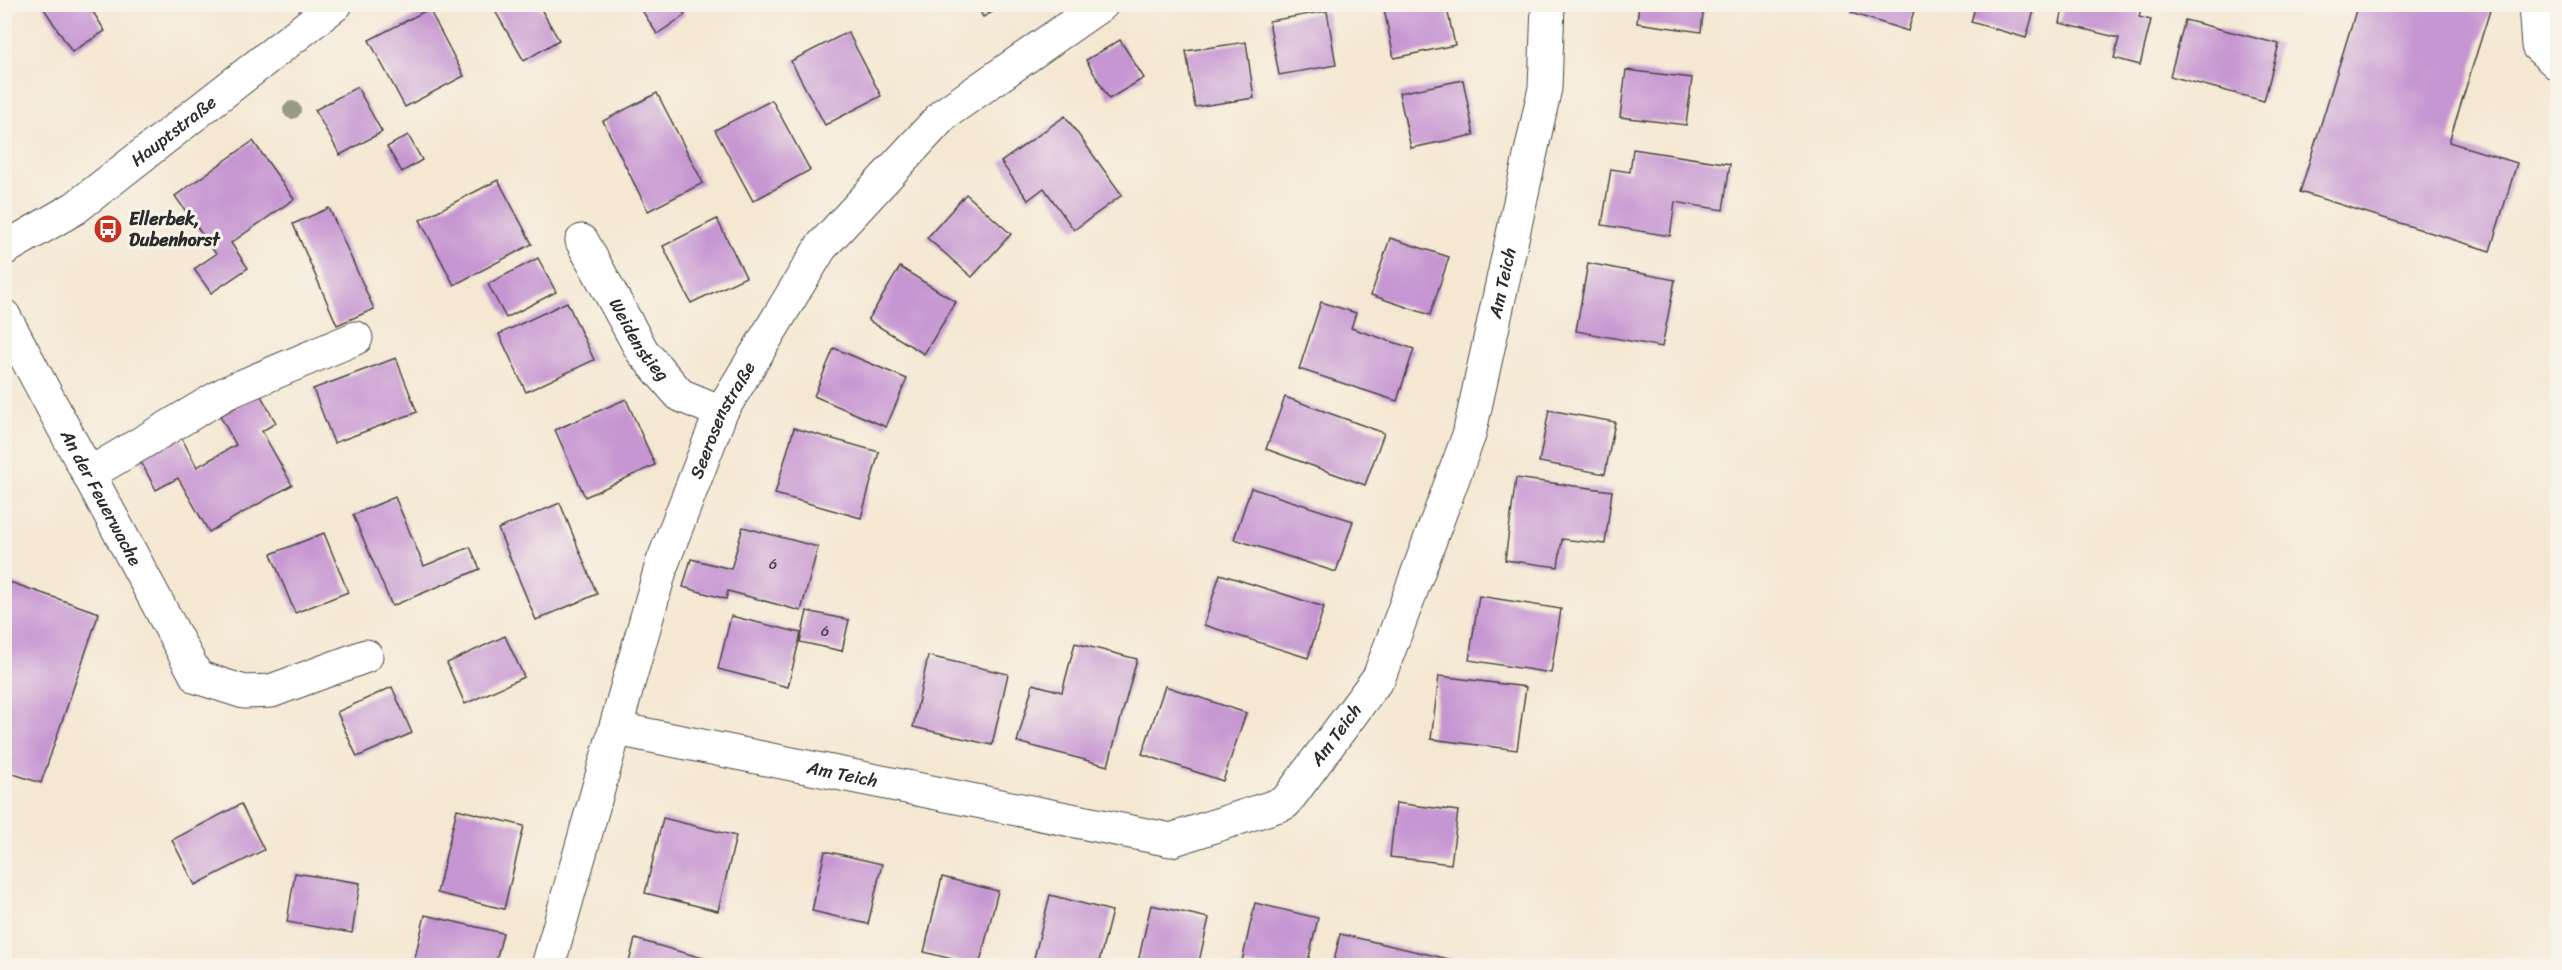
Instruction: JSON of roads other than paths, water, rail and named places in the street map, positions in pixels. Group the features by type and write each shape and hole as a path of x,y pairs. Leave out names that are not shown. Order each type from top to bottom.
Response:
{"street":[{"name":"Hauptstraße","path":"4,249 75,208 336,4"},
{"name":"Seerosenstraße","path":"548,966 662,564 721,412 821,247 937,122 945,114 1102,4"},
{"name":"Am Teich","path":"617,729 1171,840 1285,802 1379,677 1469,435 1545,88 1548,4"},
{"path":"2535,4 2538,46 2558,64"},
{"name":"Weidenstieg","path":"582,241 642,351 680,395 721,412"},
{"name":"An der Feuerwache","path":"4,316 198,677 244,692 271,691 366,656"},
{"path":"89,474 226,393 356,338"}],"place":[{"name":"Ellerbek, Dubenhorst","path":"108,229"}]}
